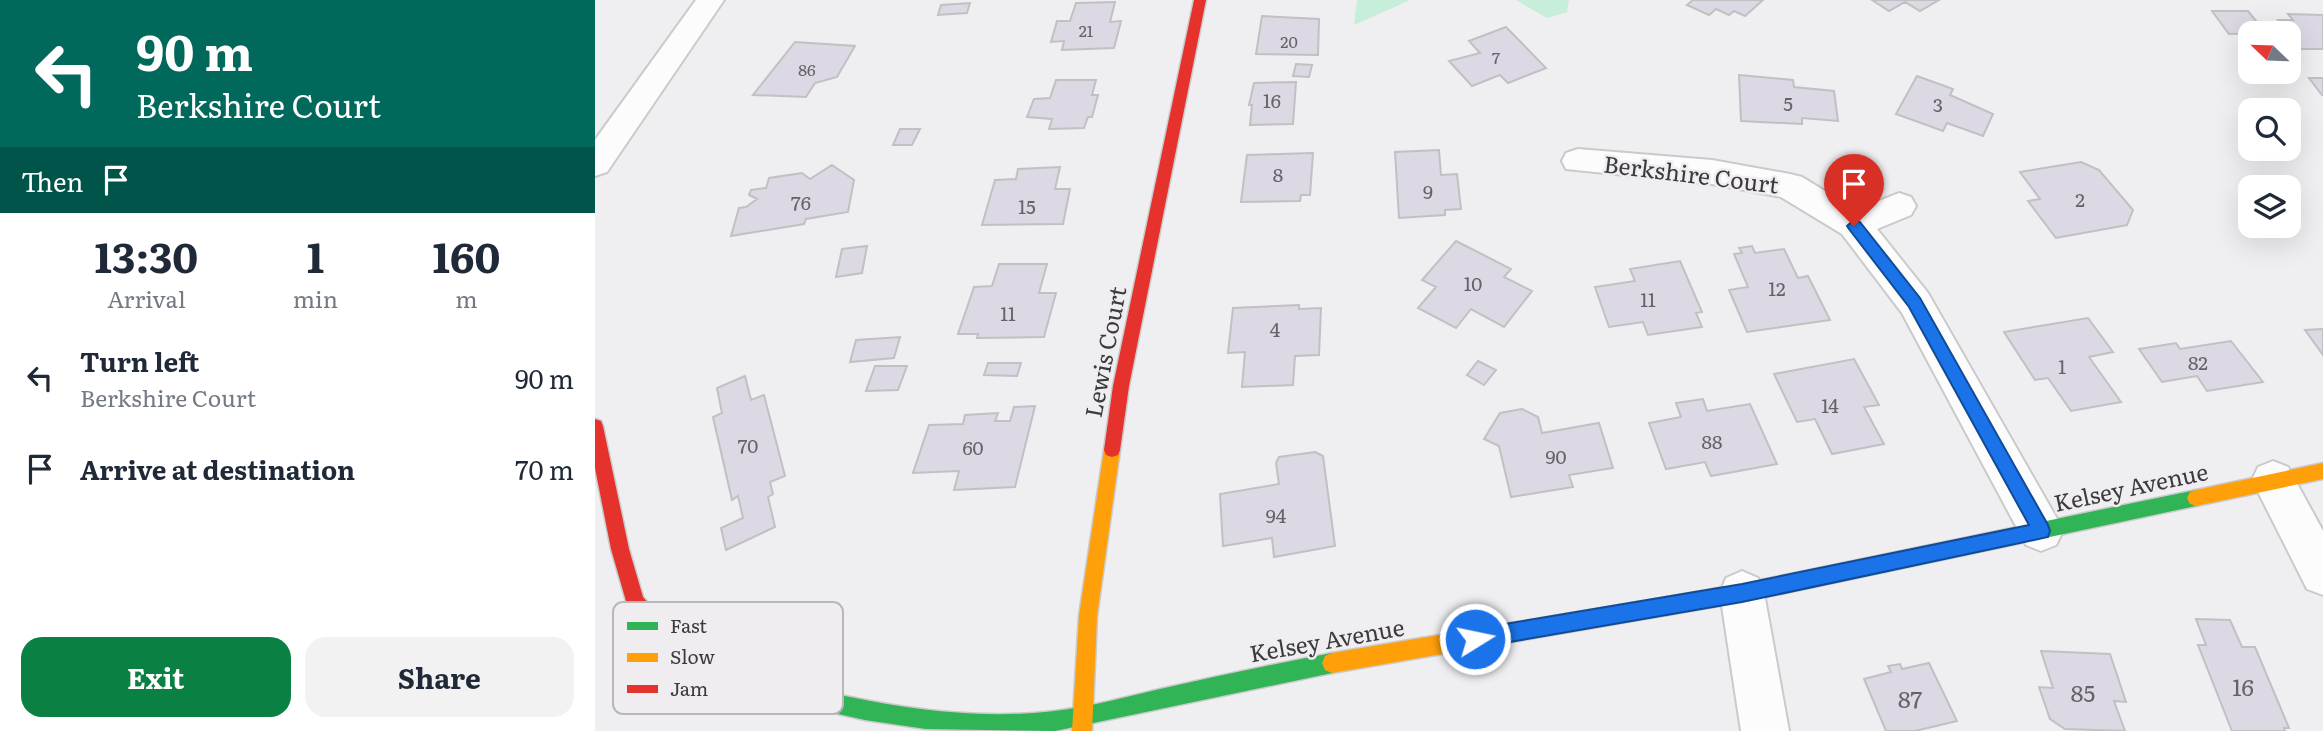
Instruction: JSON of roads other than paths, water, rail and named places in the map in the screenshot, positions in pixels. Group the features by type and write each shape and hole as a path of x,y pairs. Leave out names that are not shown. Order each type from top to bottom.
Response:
{"street":[{"path":"595,164 710,0"},
{"name":"Lewis Court","path":"1082,724 1088,616 1121,386 1200,0"},
{"name":"Berkshire Court","path":"1578,162 1713,172 1790,187 1854,226 1915,303 2041,531"},
{"path":"1854,226 1899,206"},
{"name":"Kelsey Avenue","path":"595,426 620,549 635,602"},
{"name":"Kelsey Avenue","path":"843,707 923,718 1019,724 1082,724 1262,675 1742,593 2323,471"},
{"path":"2273,480 2323,574"},
{"path":"1742,593 1765,731"}]}
